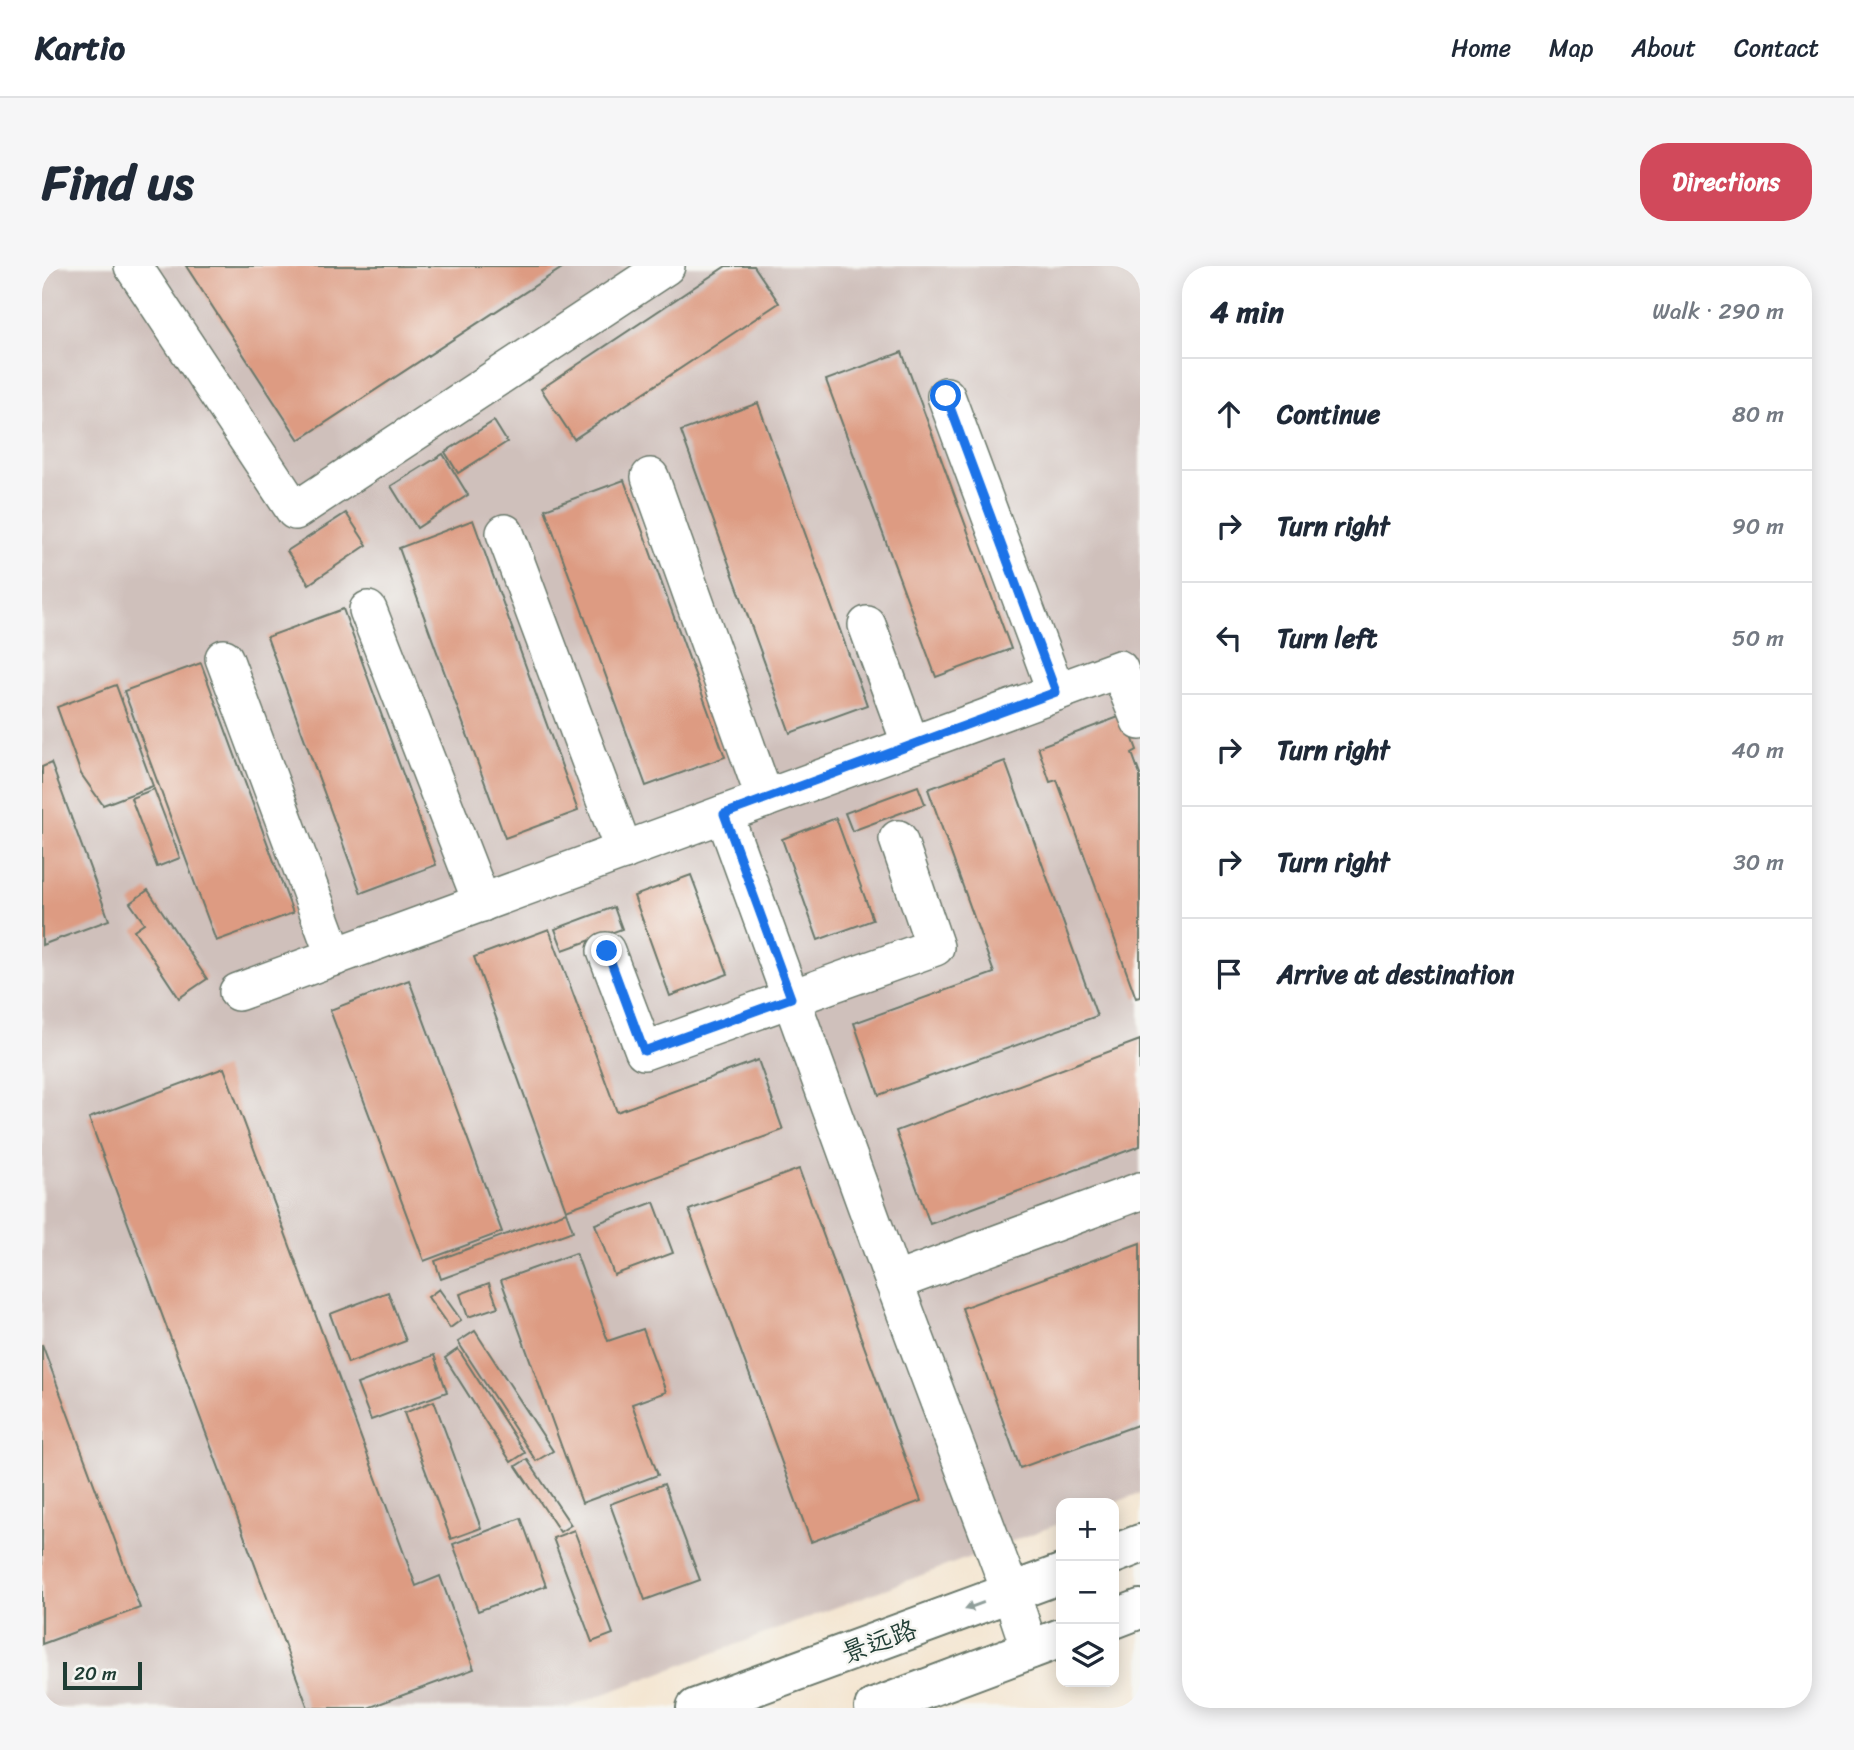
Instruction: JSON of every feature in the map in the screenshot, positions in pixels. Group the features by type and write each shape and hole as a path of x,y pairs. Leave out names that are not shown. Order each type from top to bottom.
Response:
{"main road":[{"path":"1119,1552 1140,1544"},
{"name":"景远路","path":"696,1708 1056,1576"},
{"path":"874,1708 1046,1644"}],"street":[{"path":"133,266 295,512 666,266"},
{"path":"946,396 1056,692"},
{"path":"650,477 765,799"},
{"path":"505,533 624,851"},
{"path":"368,610 482,903"},
{"path":"867,625 911,745"},
{"path":"224,658 335,957"},
{"path":"238,992 1119,669 1140,720"},
{"path":"724,814 894,1282 1011,1593 1046,1644"},
{"path":"607,951 644,1051 935,947 898,839"},
{"path":"894,1282 1140,1191"}],"shaded area":[{"path":"42,266 1140,266 1140,1493 1119,1501 1119,1498 1056,1498 1056,1525 567,1708 42,1708"}],"building":[{"path":"186,266 565,266 299,440"},
{"path":"726,266 754,266 779,303 574,439 541,389"},
{"path":"902,352 1011,649 936,677 826,380"},
{"path":"758,403 867,705 790,733 681,431"},
{"path":"494,421 507,442 458,473 445,452"},
{"path":"443,454 468,495 417,528 391,486"},
{"path":"624,480 725,757 646,786 545,509"},
{"path":"346,513 367,545 309,584 287,551"},
{"path":"473,520 578,811 505,838 399,548"},
{"path":"343,609 436,865 361,893 267,637"},
{"path":"201,663 293,913 216,941 124,691"},
{"path":"116,685 153,786 103,805 81,774 57,707"},
{"path":"1124,715 1137,750 1132,753 1140,775 1140,997 1136,998 1057,780 1050,782 1038,747"},
{"path":"1005,761 1097,1016 879,1095 854,1023 994,973 928,789"},
{"path":"51,763 109,920 42,945 42,767"},
{"path":"918,786 925,804 852,831 845,813"},
{"path":"154,789 180,858 157,867 131,798"},
{"path":"836,818 873,920 818,940 782,839"},
{"path":"691,875 728,974 670,996 634,896"},
{"path":"148,890 207,979 179,998 134,930 144,923 130,903"},
{"path":"614,907 622,929 563,950 555,929"},
{"path":"549,929 617,1112 758,1060 783,1130 566,1210 474,957"},
{"path":"409,980 502,1232 424,1261 330,1010"},
{"path":"1140,1040 1140,1146 930,1224 896,1131"},
{"path":"224,1068 416,1586 440,1576 474,1669 368,1708 308,1708 89,1118"},
{"path":"799,1169 921,1501 811,1542 689,1210"},
{"path":"654,1202 673,1253 614,1275 595,1224"},
{"path":"566,1212 573,1231 441,1279 435,1261"},
{"path":"1140,1243 1140,1424 1020,1468 962,1308"},
{"path":"576,1253 608,1341 643,1329 666,1392 632,1404 658,1475 582,1503 501,1280"},
{"path":"489,1283 498,1307 468,1317 460,1294"},
{"path":"439,1289 461,1320 450,1328 428,1297"},
{"path":"388,1292 406,1341 348,1363 330,1314"},
{"path":"475,1331 553,1451 536,1461 458,1342"},
{"path":"42,1344 140,1608 42,1644"},
{"path":"458,1349 525,1453 511,1462 445,1358"},
{"path":"434,1355 447,1392 371,1420 357,1384"},
{"path":"434,1401 481,1528 451,1539 404,1413"},
{"path":"527,1459 571,1525 560,1532 516,1466"},
{"path":"664,1484 700,1580 645,1600 610,1504"},
{"path":"521,1518 546,1586 478,1611 453,1544"},
{"path":"574,1530 613,1634 592,1642 553,1538"}],"route":[{"path":"607,951 644,1051 791,998 724,814 1056,692 946,396"}]}
